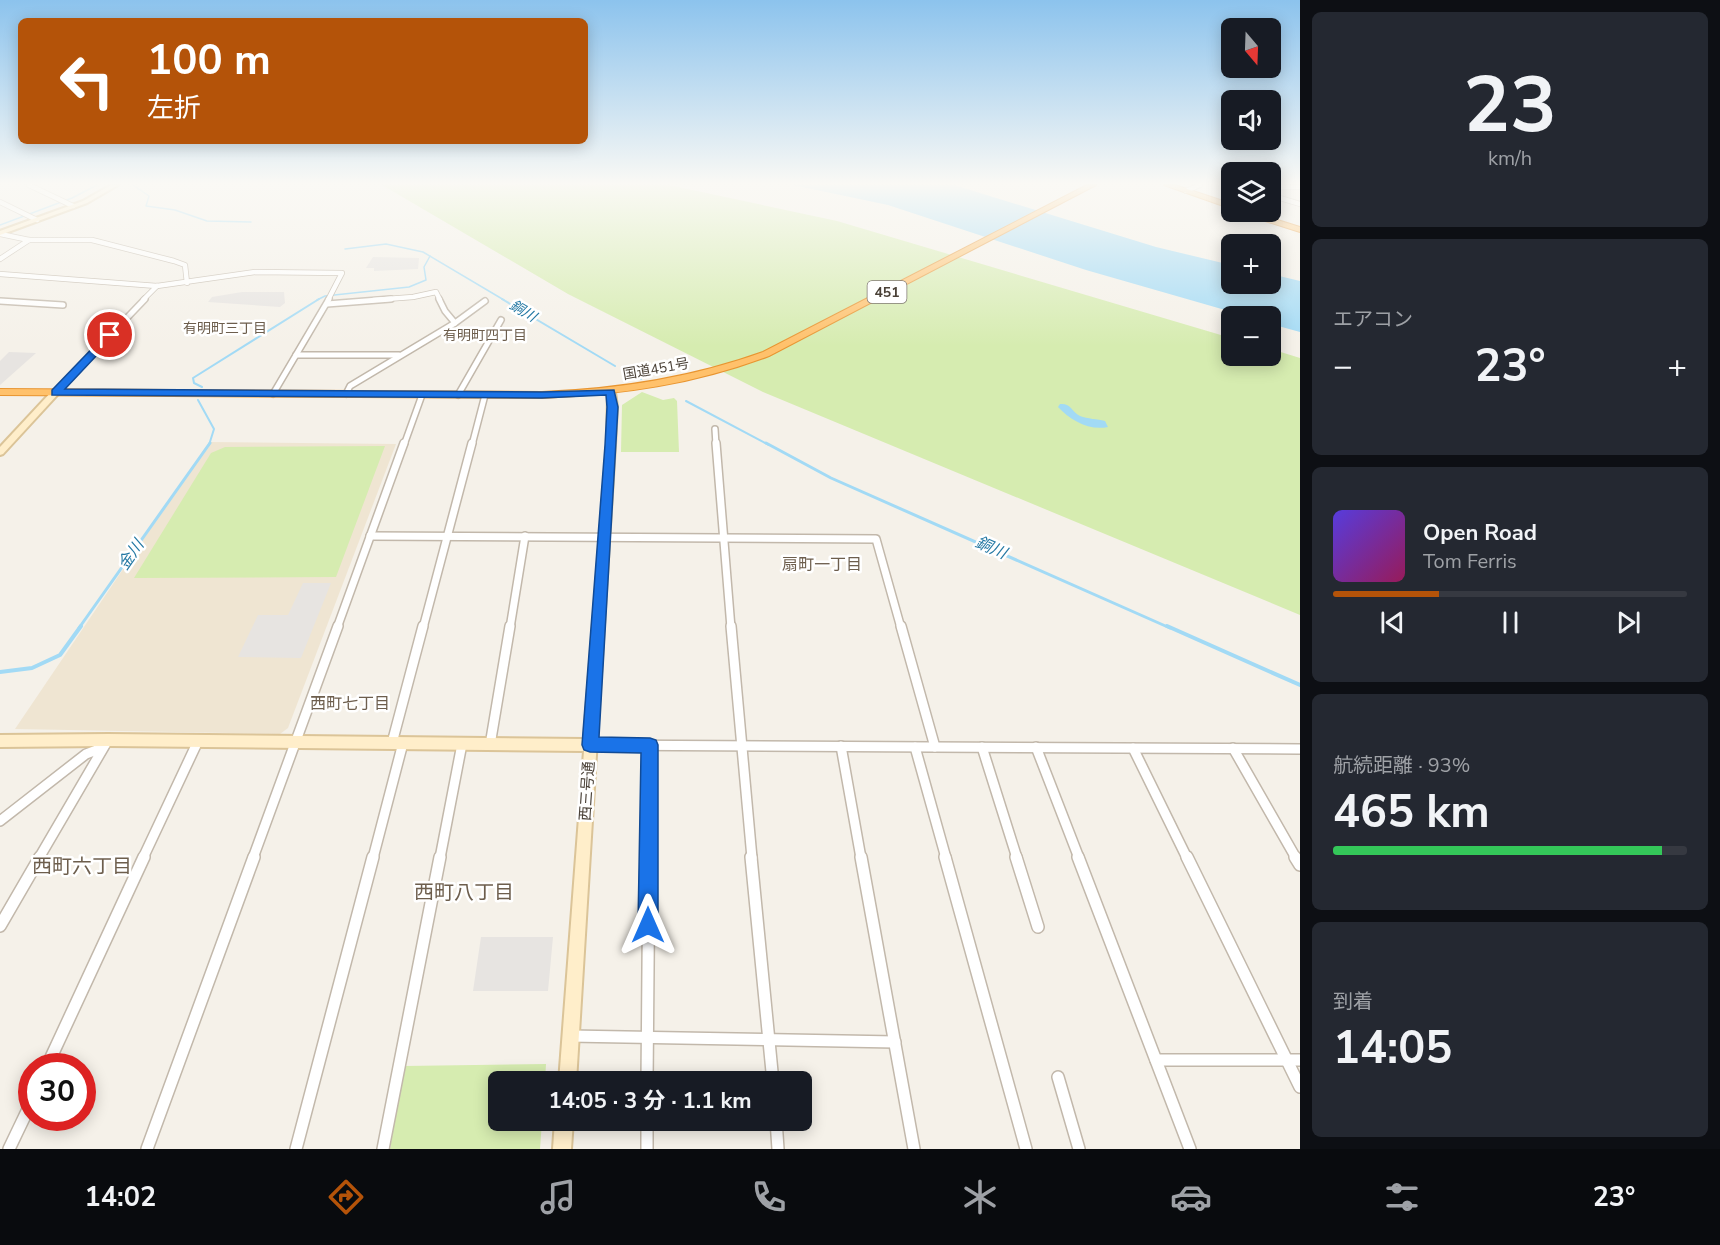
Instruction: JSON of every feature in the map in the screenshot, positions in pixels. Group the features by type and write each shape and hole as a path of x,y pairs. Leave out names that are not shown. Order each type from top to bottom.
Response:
{"highway":[{"name":"国道451号","path":"0,392 485,395 611,392 650,387 699,376 766,354 989,239"}],"street":[{"path":"22,239 92,240 174,261 185,266 187,283"},
{"path":"0,259 29,240"},
{"path":"0,274 157,286 255,272 342,273 327,304 273,394"},
{"path":"0,452 157,286"},
{"path":"327,304 413,297 436,292 445,311 455,323"},
{"path":"0,301 63,305"},
{"path":"346,394 350,386 455,323 485,301"},
{"path":"458,395 501,320"},
{"path":"296,355 401,355"},
{"name":"西三号通","path":"568,1071 612,417 611,392"},
{"path":"147,1149 422,395"},
{"path":"296,1149 447,536 485,395"},
{"path":"715,429 741,747 772,1071"},
{"path":"370,536 876,539 935,747"},
{"path":"490,745 525,536"},
{"path":"0,741 105,744 198,741 741,747 1300,749"},
{"path":"53,1053 198,741"},
{"path":"0,821 86,754 105,744"},
{"path":"0,926 105,744"},
{"path":"384,1149 462,744"},
{"path":"647,1071 650,745"},
{"path":"841,746 914,1149"},
{"path":"915,747 1026,1149"},
{"path":"982,747 1038,927"},
{"path":"1036,747 1190,1149"},
{"path":"1133,748 1294,1060 1300,1087"},
{"path":"1233,748 1300,865"},
{"path":"570,1036 895,1042"},
{"path":"1156,1060 1294,1060"},
{"path":"1058,1077 1079,1149"},
{"path":"9,1149 18,1130"},
{"path":"562,1149 563,1131"},
{"path":"647,1131 647,1149"},
{"path":"777,1131 778,1149"}],"shaded area":[{"path":"373,257 419,258 418,269 374,271 374,268 366,268"},
{"path":"242,292 284,292 285,303 280,307 208,302 212,297"},
{"path":"9,352 36,353 0,385 0,361"},
{"path":"209,442 396,444 288,728 280,734 15,729"},
{"path":"303,583 331,583 301,658 238,657 258,615 288,615"},
{"path":"481,937 553,937 548,991 473,991"}],"green space":[{"path":"473,239 896,239 1221,335 1221,366 1281,366 1281,352 1300,358 1300,615 763,392 568,294"},
{"path":"642,392 663,400 674,398 677,401 679,452 621,452 622,405"},
{"path":"385,446 336,577 134,578 211,453 225,447"},
{"path":"546,1064 546,1071 488,1071 488,1131 541,1131 540,1149 390,1149 404,1066"}],"water":[{"path":"990,239 1129,239 1221,263 1221,294 1281,294 1281,276 1300,281 1300,332 1281,327 1281,306 1221,306 1221,309 1086,270"},
{"path":"1060,404 1069,406 1080,416 1105,421 1108,427 1087,426 1080,423 1063,412 1058,407"}],"waterway":[{"path":"345,249 386,244 423,252 430,256"},
{"name":"金川","path":"319,299 325,296 409,287 426,280 424,267 430,256"},
{"name":"銅川","path":"430,256 504,300"},
{"name":"金川","path":"202,387 194,383 193,378 319,299"},
{"name":"銅川","path":"502,299 615,366"},
{"name":"銅川","path":"626,373 641,379"},
{"name":"金川","path":"198,400 214,429 209,444"},
{"name":"銅川","path":"686,401 769,445"},
{"name":"銅川","path":"766,443 831,478 1170,628"},
{"name":"金川","path":"79,628 209,444"},
{"name":"金川","path":"0,672 32,668 60,655 81,626"},
{"name":"銅川","path":"1167,626 1300,685"}],"district":[{"name":"有明町三丁目","path":"225,328"},
{"name":"有明町四丁目","path":"485,335"},
{"name":"扇町一丁目","path":"822,565"},
{"name":"西町七丁目","path":"350,704"},
{"name":"西町六丁目","path":"82,866"},
{"name":"西町八丁目","path":"464,892"}],"route":[{"path":"110,335 56,392 542,395 611,392 613,407 611,445 590,745 650,745 648,925"}]}
